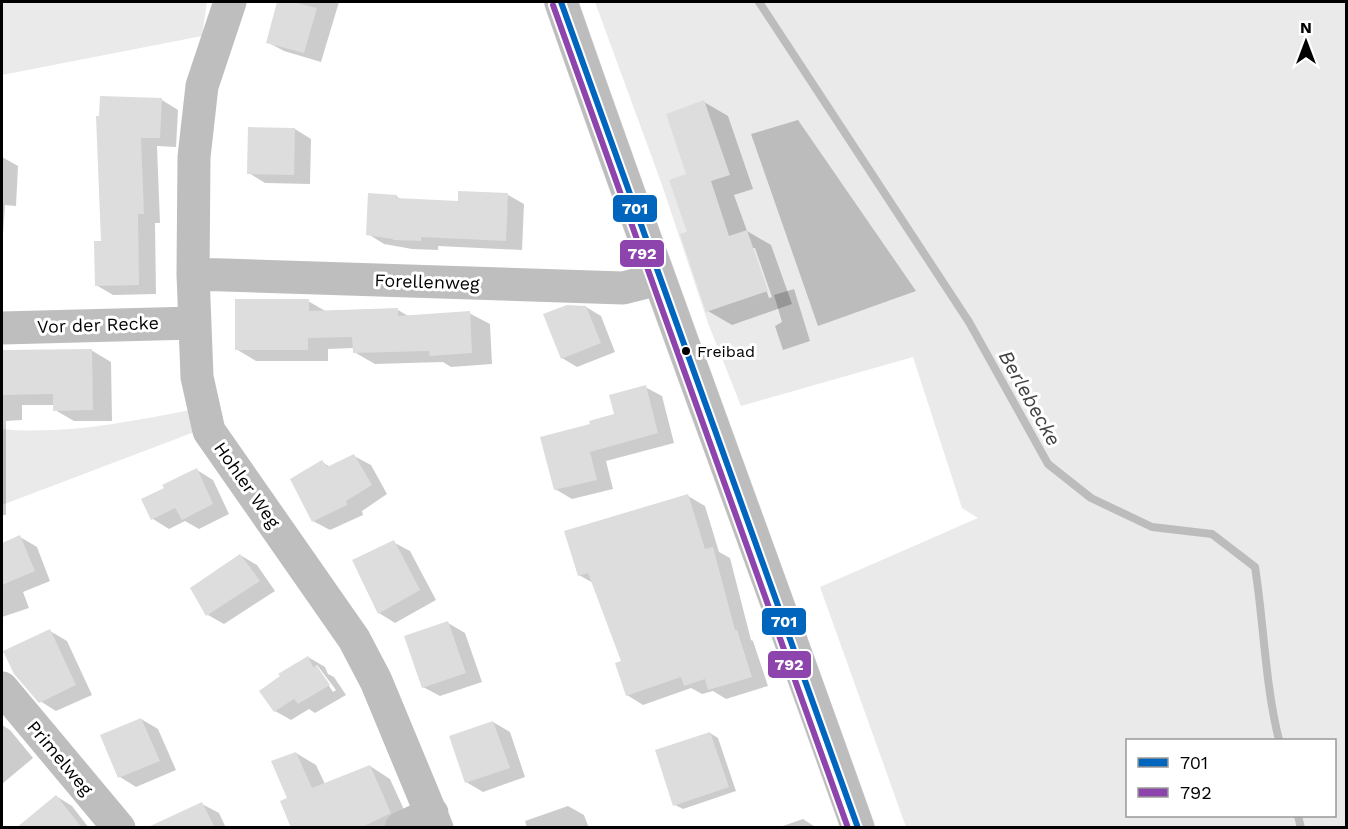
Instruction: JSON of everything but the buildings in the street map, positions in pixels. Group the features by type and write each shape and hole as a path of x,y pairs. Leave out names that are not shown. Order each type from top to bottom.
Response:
{"main road":[{"path":"561,2 858,828"}],"street":[{"name":"Hohler Weg","path":"230,2 202,86 194,157 194,323 197,377 209,431 354,639 376,681 435,820"},
{"name":"Forellenweg","path":"194,274 623,288 659,279"},
{"name":"Vor der Recke","path":"2,328 194,323"},
{"name":"Primelweg","path":"2,688 119,828"},
{"path":"401,828 435,820"}],"shaded area":[{"path":"2,2 207,2 202,36 2,75"},
{"path":"595,2 1346,2 1346,827 906,827 820,587 978,518 962,508 913,357 741,406 708,323 662,185"},
{"path":"798,120 916,291 818,326 751,134"},
{"path":"794,289 810,341 783,350 775,326 782,322 774,295"},
{"path":"190,410 197,431 2,505 2,429 73,429"}],"waterway":[{"name":"Berlebecke","path":"759,2 969,322 1048,464 1091,498 1152,527 1212,534 1255,567 1268,676 1279,739"},
{"name":"Berlebecke","path":"1298,817 1301,828"}],"transit line":[{"name":"701","path":"561,2 858,828"},
{"name":"792","path":"553,5 848,828"}],"place":[{"name":"Freibad","path":"686,351"}]}
